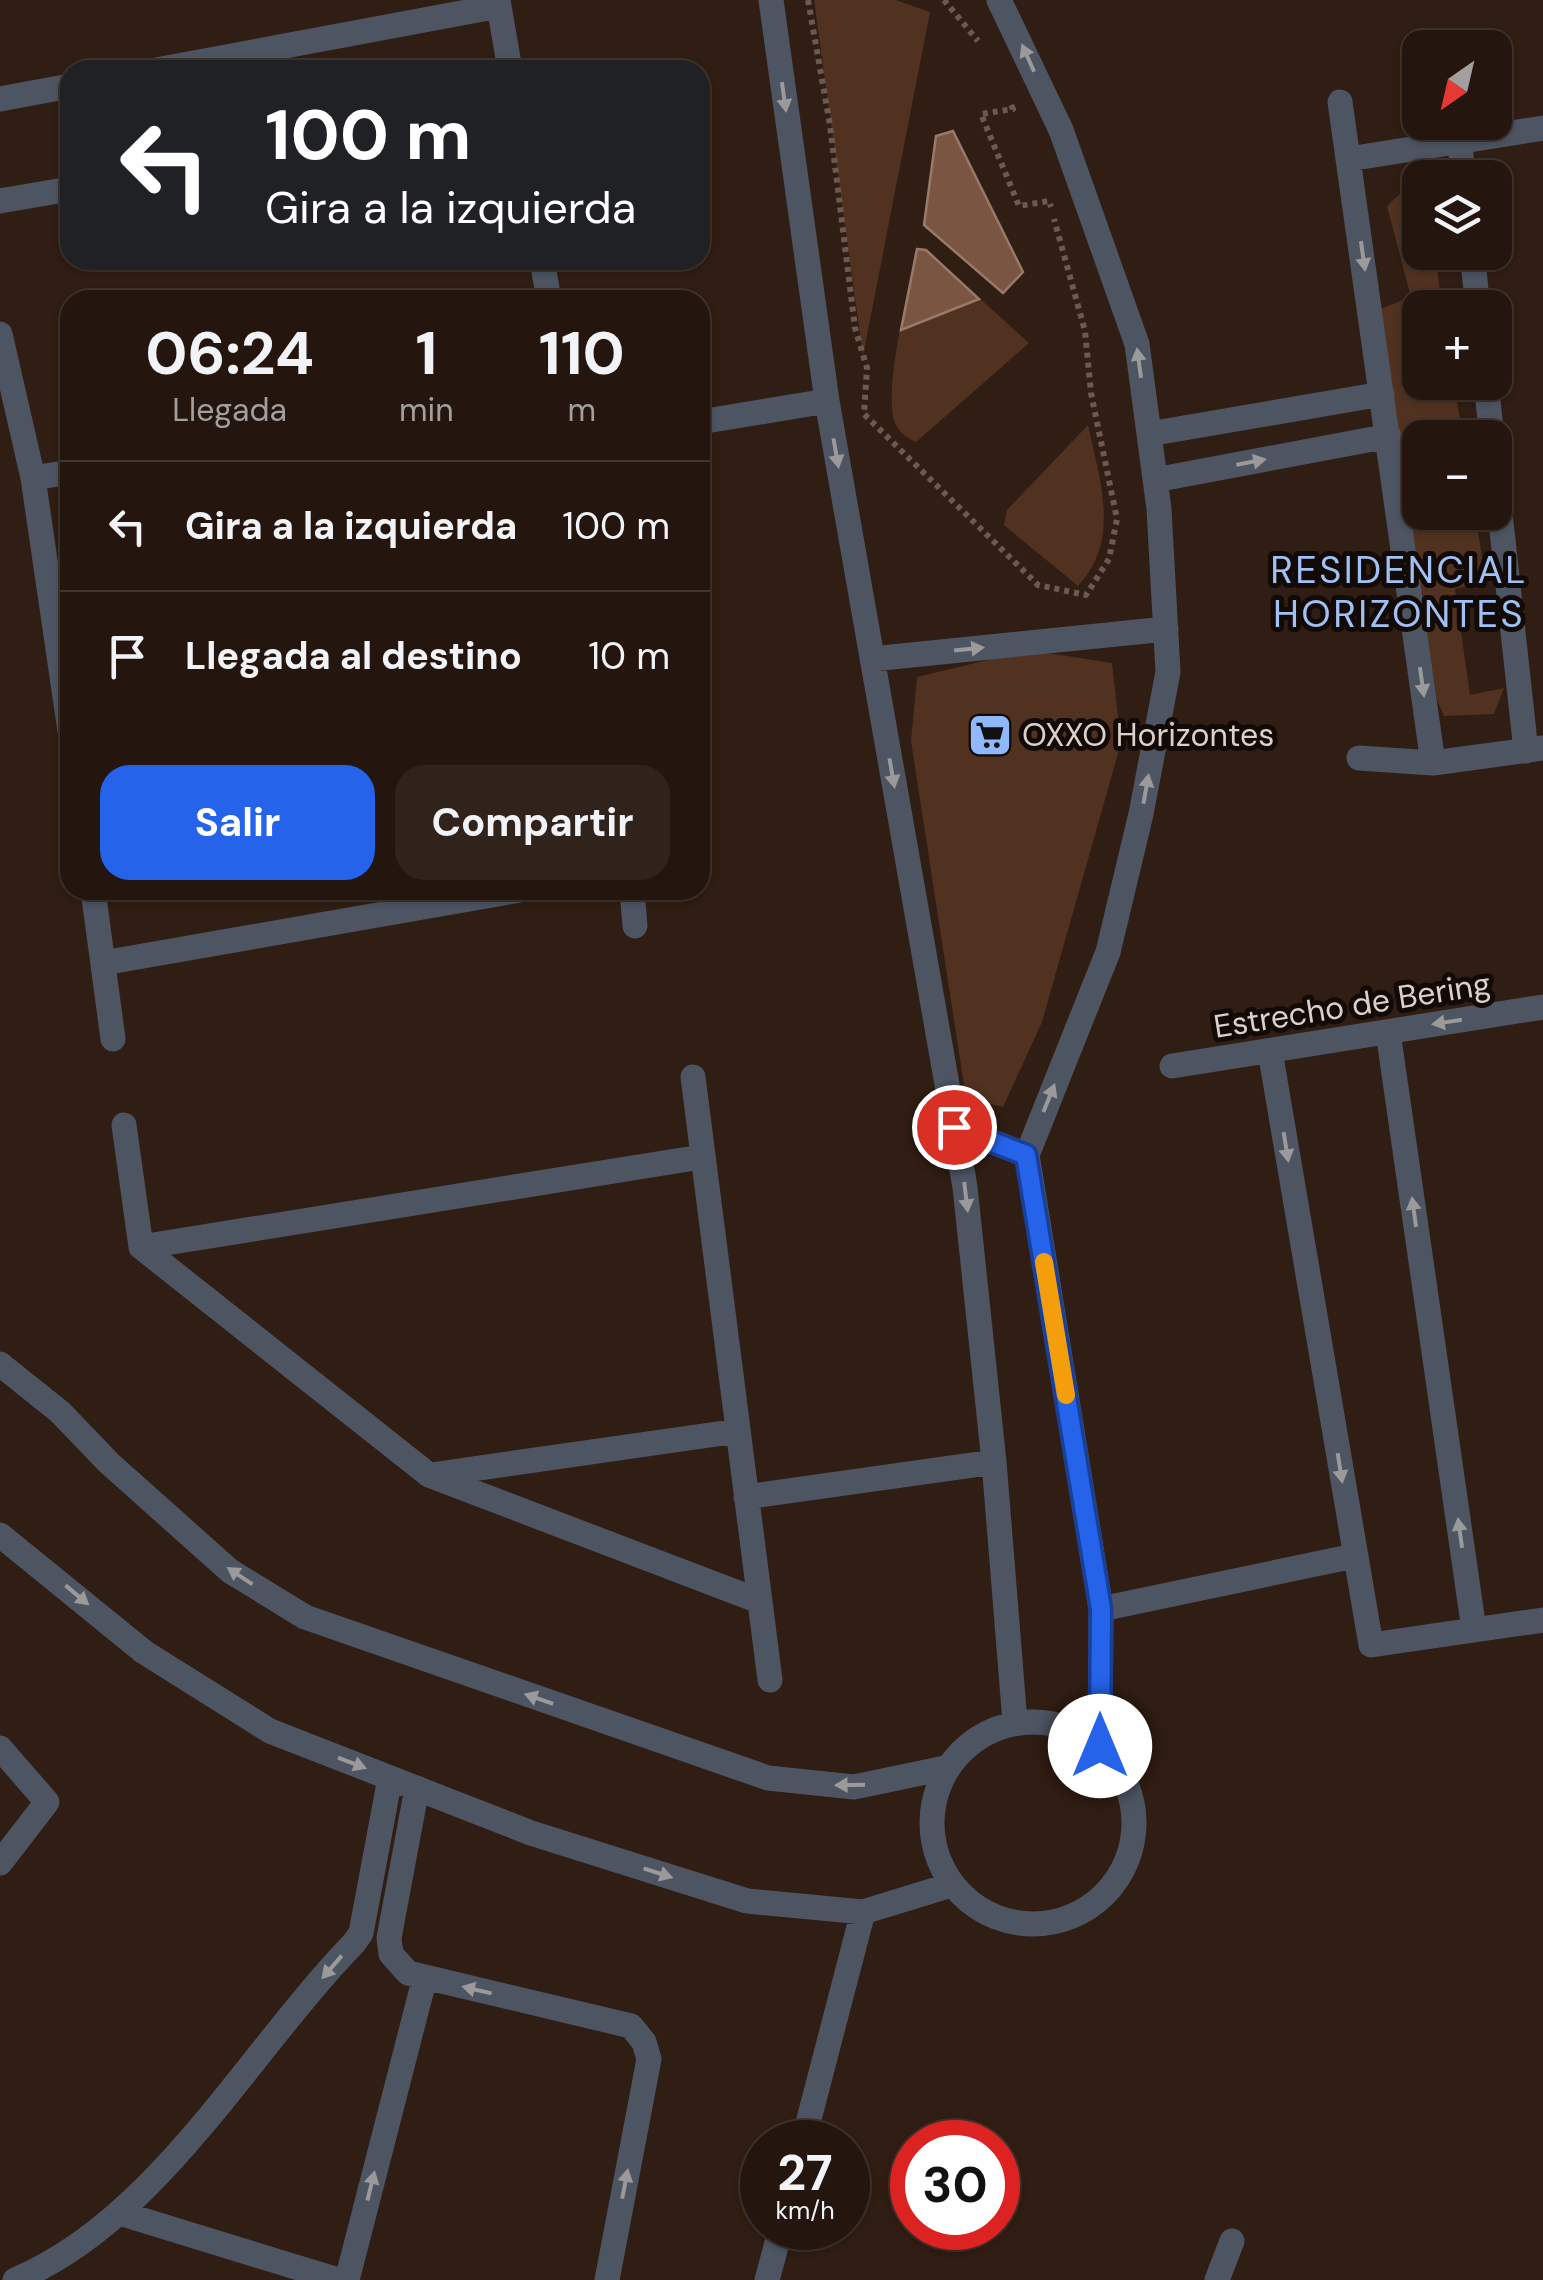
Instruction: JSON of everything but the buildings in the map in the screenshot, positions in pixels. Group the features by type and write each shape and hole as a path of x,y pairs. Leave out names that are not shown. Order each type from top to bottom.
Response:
{"street":[{"path":"771,0 827,401 954,1127 994,1462 1015,1722"},
{"path":"998,0 1061,130 1136,344 1155,480 1166,629 1168,672 1142,814 1108,952 1026,1155 1101,1609 1100,1746"},
{"path":"207,60 498,3 508,60"},
{"path":"0,99 60,88"},
{"path":"1340,102 1432,763"},
{"path":"1349,159 1543,128"},
{"path":"1460,144 1462,160"},
{"path":"0,201 60,191"},
{"path":"0,334 60,590"},
{"path":"1149,434 1382,394"},
{"path":"710,420 827,401"},
{"path":"1155,480 1389,436"},
{"path":"33,478 60,474"},
{"path":"1358,758 1432,763 1534,749 1504,530"},
{"path":"872,659 1166,629"},
{"path":"94,900 113,1040"},
{"path":"103,964 464,900"},
{"path":"633,900 635,926"},
{"name":"Estrecho de Bering","path":"1172,1066 1543,1007"},
{"path":"1388,1032 1474,1630"},
{"path":"1270,1051 1370,1645 1543,1620"},
{"path":"693,1077 770,1680"},
{"path":"124,1125 141,1248 429,1475 759,1601"},
{"path":"954,1127 1026,1155"},
{"path":"141,1248 701,1156"},
{"path":"0,1364 60,1412 109,1463 230,1570 304,1617 768,1778 854,1787 946,1768"},
{"path":"429,1475 738,1431"},
{"path":"746,1497 994,1462"},
{"path":"0,1535 144,1652 270,1731 531,1832 747,1901 863,1912 951,1885"},
{"path":"1101,1609 1354,1556"},
{"path":"1015,1722 1060,1725 1100,1746 1132,1793 1132,1850 1104,1899 1054,1925 996,1920 951,1885 930,1828 946,1768 975,1738 1015,1722"},
{"path":"0,1748 47,1802 0,1863"},
{"path":"15,2280 42,2269 123,2214 361,1933 390,1778"},
{"path":"417,1788 389,1938 391,1954 408,1973 631,2026 644,2042 650,2059 607,2280"},
{"path":"809,2120 863,1912"},
{"path":"361,1933 389,1938"},
{"path":"347,2280 425,1978"},
{"path":"123,2214 338,2280"},
{"path":"1217,2280 1232,2241"},
{"path":"767,2280 774,2250"}],"path":[{"path":"808,0 830,125 855,328 867,368 864,414 1038,585 1086,596 1109,559 1117,518 1091,393 1085,331 1050,202 1018,206 981,114 1013,109 1005,94"},
{"path":"944,0 972,30 980,46"}],"shaded area":[{"path":"814,0 896,0 930,12 863,356"},
{"path":"953,131 1023,272 1003,293 924,225 936,136"},
{"path":"1402,194 1402,263 1387,206"},
{"path":"917,249 926,250 1029,343 916,442 894,421 892,384"},
{"path":"917,249 926,250 979,299 901,330"},
{"path":"1404,270 1437,270 1440,290 1409,290"},
{"path":"1402,300 1402,400 1457,400 1460,420 1402,420 1402,460 1380,309"},
{"path":"1088,425 1104,509 1103,530 1091,568 1078,586 1004,525 1007,510"},
{"path":"1412,530 1478,530 1486,582 1455,589 1470,695 1504,688 1494,714 1444,716 1437,700"},
{"path":"1029,650 1112,663 1121,743 1042,1022 1003,1107 966,1098 911,741 917,677"}],"slow traffic":[{"path":"1044,1262 1066,1395"}],"place":[{"name":"OXXO Horizontes","path":"990,735"}],"district":[{"name":"RESIDENCIAL HORIZONTES","path":"1399,592"}],"route":[{"path":"954,1127 1026,1155 1101,1609 1100,1746"}]}
